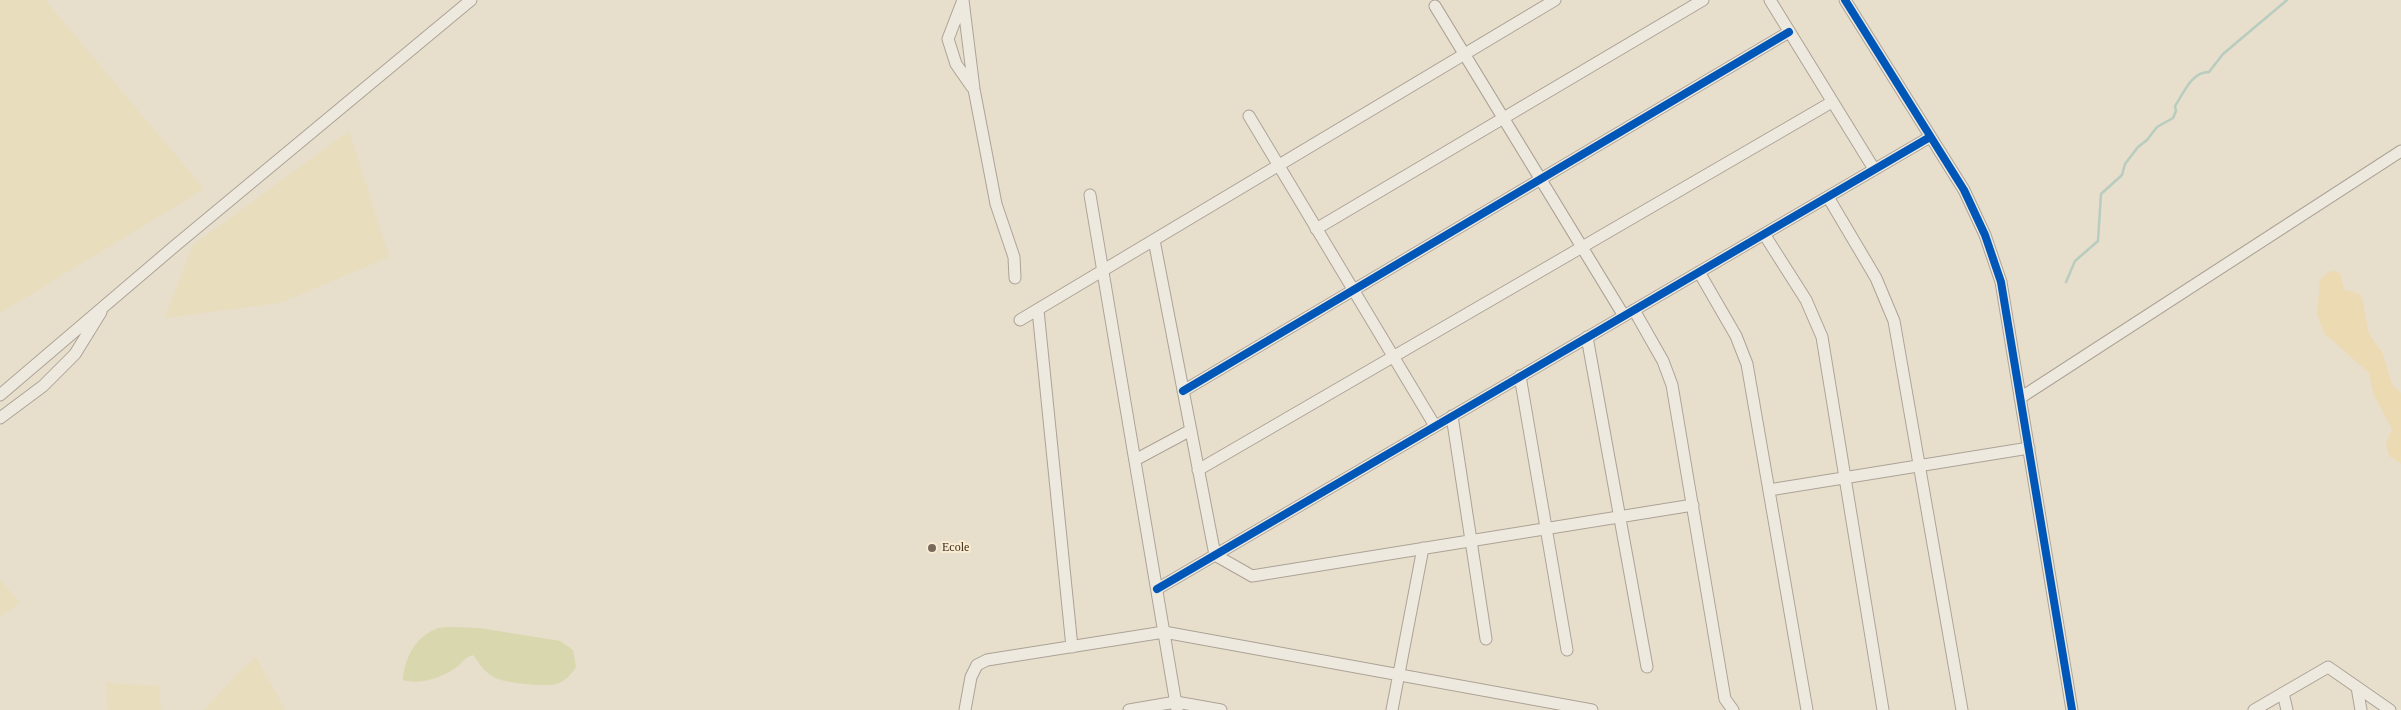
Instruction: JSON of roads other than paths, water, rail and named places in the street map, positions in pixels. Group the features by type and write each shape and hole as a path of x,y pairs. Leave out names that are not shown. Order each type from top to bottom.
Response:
{"street":[{"path":"0,395 471,0"},
{"path":"963,0 948,39 956,64 974,89"},
{"path":"963,0 974,89 996,204 1014,257 1015,278"},
{"path":"1020,320 1555,0"},
{"path":"1316,229 1703,0"},
{"path":"1770,0 1874,169"},
{"path":"1844,0 1964,190 1988,244 2001,282 2072,710"},
{"path":"1435,6 1582,247 1663,361 1672,385 1725,699 1733,710"},
{"path":"1183,391 1789,32"},
{"path":"1198,470 1832,102"},
{"path":"1249,116 1435,426"},
{"path":"1156,589 1930,137"},
{"path":"2020,398 2401,151"},
{"path":"1090,195 1176,706"},
{"path":"1828,196 1876,278 1894,321 1962,710"},
{"path":"1764,234 1806,300 1822,337 1883,710"},
{"path":"1154,240 1215,555 1252,576 1693,505"},
{"path":"1699,272 1736,336 1748,364 1807,710"},
{"path":"0,418 43,386 75,354 105,306"},
{"path":"1038,310 1072,647"},
{"path":"1587,337 1646,666"},
{"path":"1520,376 1566,650"},
{"path":"1452,416 1486,639"},
{"path":"1135,460 1191,430"},
{"path":"1769,490 2029,448"},
{"path":"1392,710 1422,548"},
{"path":"965,710 971,677 977,664 988,660 1164,632 1592,710"},
{"path":"2254,710 2328,667 2390,710"},
{"path":"2357,687 2361,710"},
{"path":"2284,693 2287,710"},
{"path":"1129,710 1176,706 1221,710"}],"waterway":[{"path":"2066,282 2075,261 2098,241 2101,194 2122,175 2125,164 2138,147 2147,140 2157,127 2173,118 2176,111 2175,106 2193,79 2197,75 2209,72 2223,54 2287,0"}],"place":[{"name":"Ecole","path":"932,548"}]}
